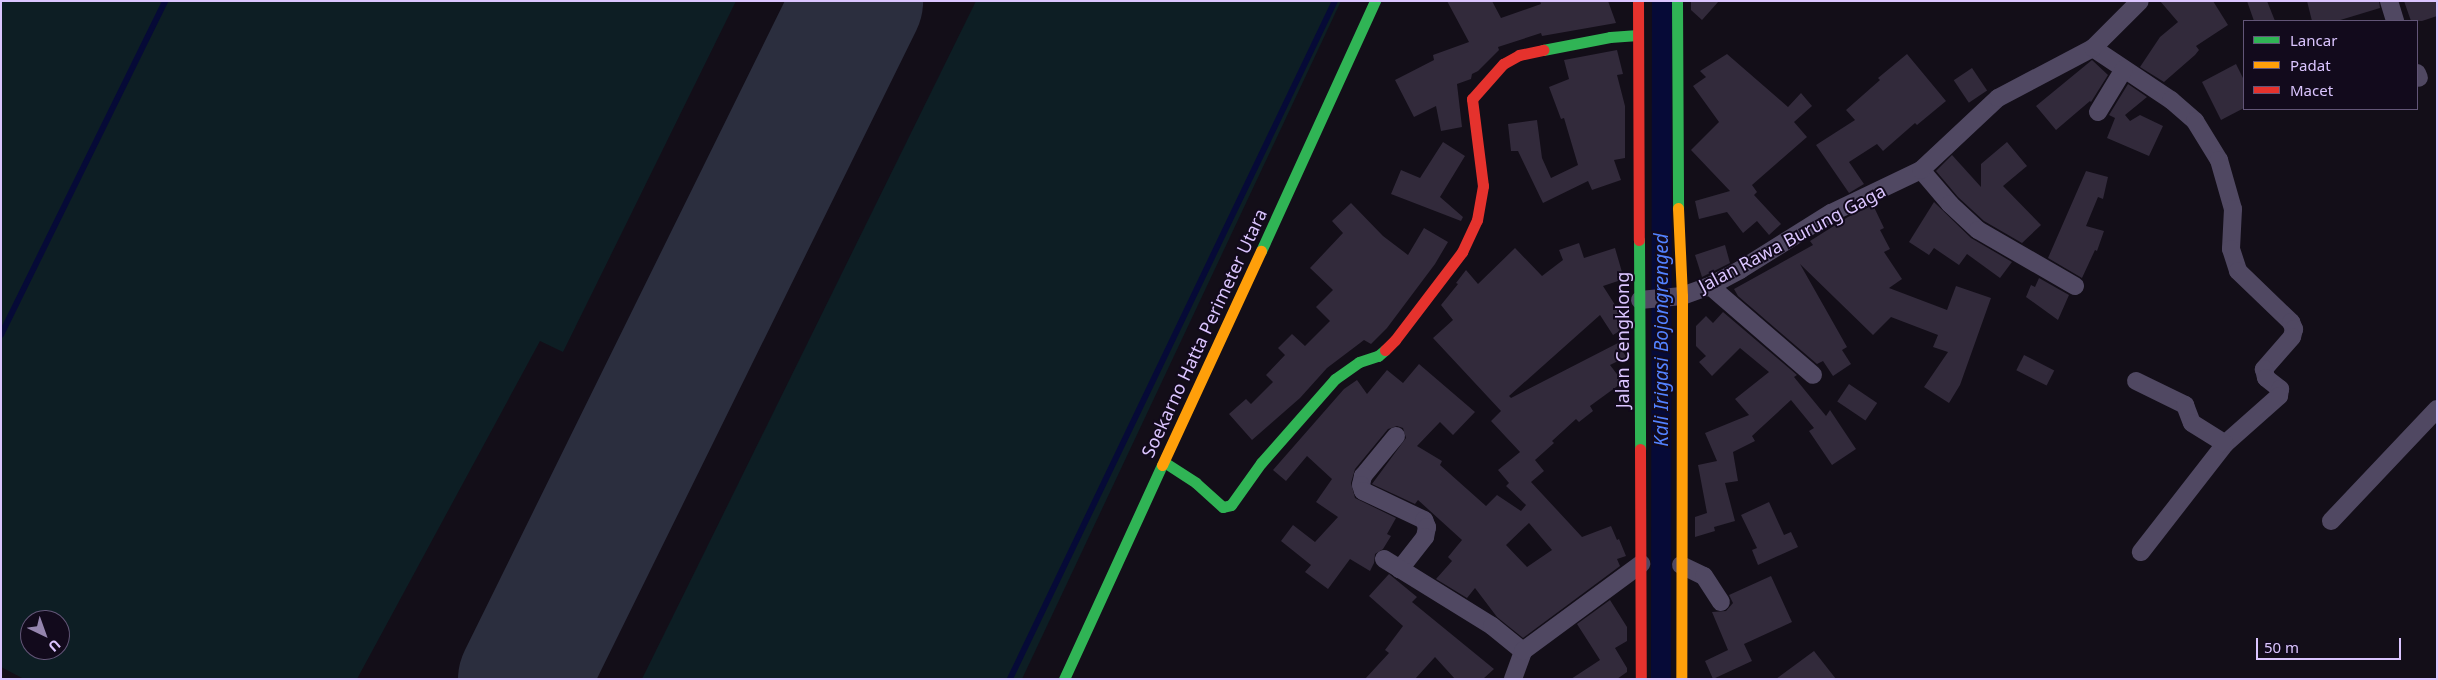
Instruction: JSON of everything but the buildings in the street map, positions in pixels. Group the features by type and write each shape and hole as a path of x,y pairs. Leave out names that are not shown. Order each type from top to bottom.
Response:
{"street":[{"name":"Soekarno Hatta Perimeter Utara","path":"1064,679 1375,1"},
{"name":"Jalan Cengklong","path":"1638,1 1644,300 1641,679"},
{"path":"1677,1 1681,679"},
{"name":"Jalan Rawa Burung Gaga","path":"1644,300 1678,296 1710,286 1740,270 1831,213 1921,170 1998,98 2093,48 2140,1"},
{"path":"2390,1 2395,20"},
{"path":"1164,462 1196,483 1223,507 1231,506 1261,463 1335,379 1360,362 1378,356 1395,340 1462,252 1477,220 1483,186 1472,99 1503,64 1519,55 1610,37 1638,35"},
{"path":"2093,48 2171,100 2195,121 2219,160 2233,209 2231,249 2238,271 2291,322 2294,329 2292,337 2264,370 2266,378 2280,389 2280,396 2225,444 2142,552"},
{"path":"2098,112 2124,69"},
{"path":"1921,170 1950,204 1978,230 2075,286"},
{"path":"1710,286 1813,375"},
{"path":"2136,381 2185,404 2192,423 2225,444"},
{"path":"2331,521 2437,409"},
{"path":"1396,436 1363,476 1361,485 1363,491 1424,520 1427,527 1426,537 1400,568"},
{"path":"1384,559 1492,626 1523,651"},
{"path":"1513,679 1523,651 1641,564"},
{"path":"1681,565 1704,576 1721,602"}],"shaded area":[{"path":"1,1 736,1 563,352 540,341 357,679 24,679 1,667"},
{"path":"976,1 1341,1 1022,679 642,679"}],"waterway":[{"path":"1,335 165,1"},
{"path":"1010,679 1335,1"},
{"name":"Kali Irigasi Bojongrenged","path":"1661,679 1662,1"}],"runway":[{"path":"523,679 857,1"}],"traffic: fast":[{"path":"1261,251 1375,1"},
{"path":"1677,1 1678,208"},
{"path":"1543,50 1610,37 1638,35"},
{"path":"1639,240 1640,449"},
{"path":"1164,462 1196,483 1223,507 1231,505 1261,463 1335,379 1359,362 1378,356 1385,350"},
{"path":"1064,679 1162,465"}],"traffic: slow":[{"path":"1678,208 1682,296 1681,679"},
{"path":"1162,465 1261,251"}],"traffic: jam":[{"path":"1638,1 1639,240"},
{"path":"1385,350 1395,340 1462,252 1477,220 1483,186 1472,99 1503,64 1519,55 1543,50"},
{"path":"1640,449 1641,679"}]}
